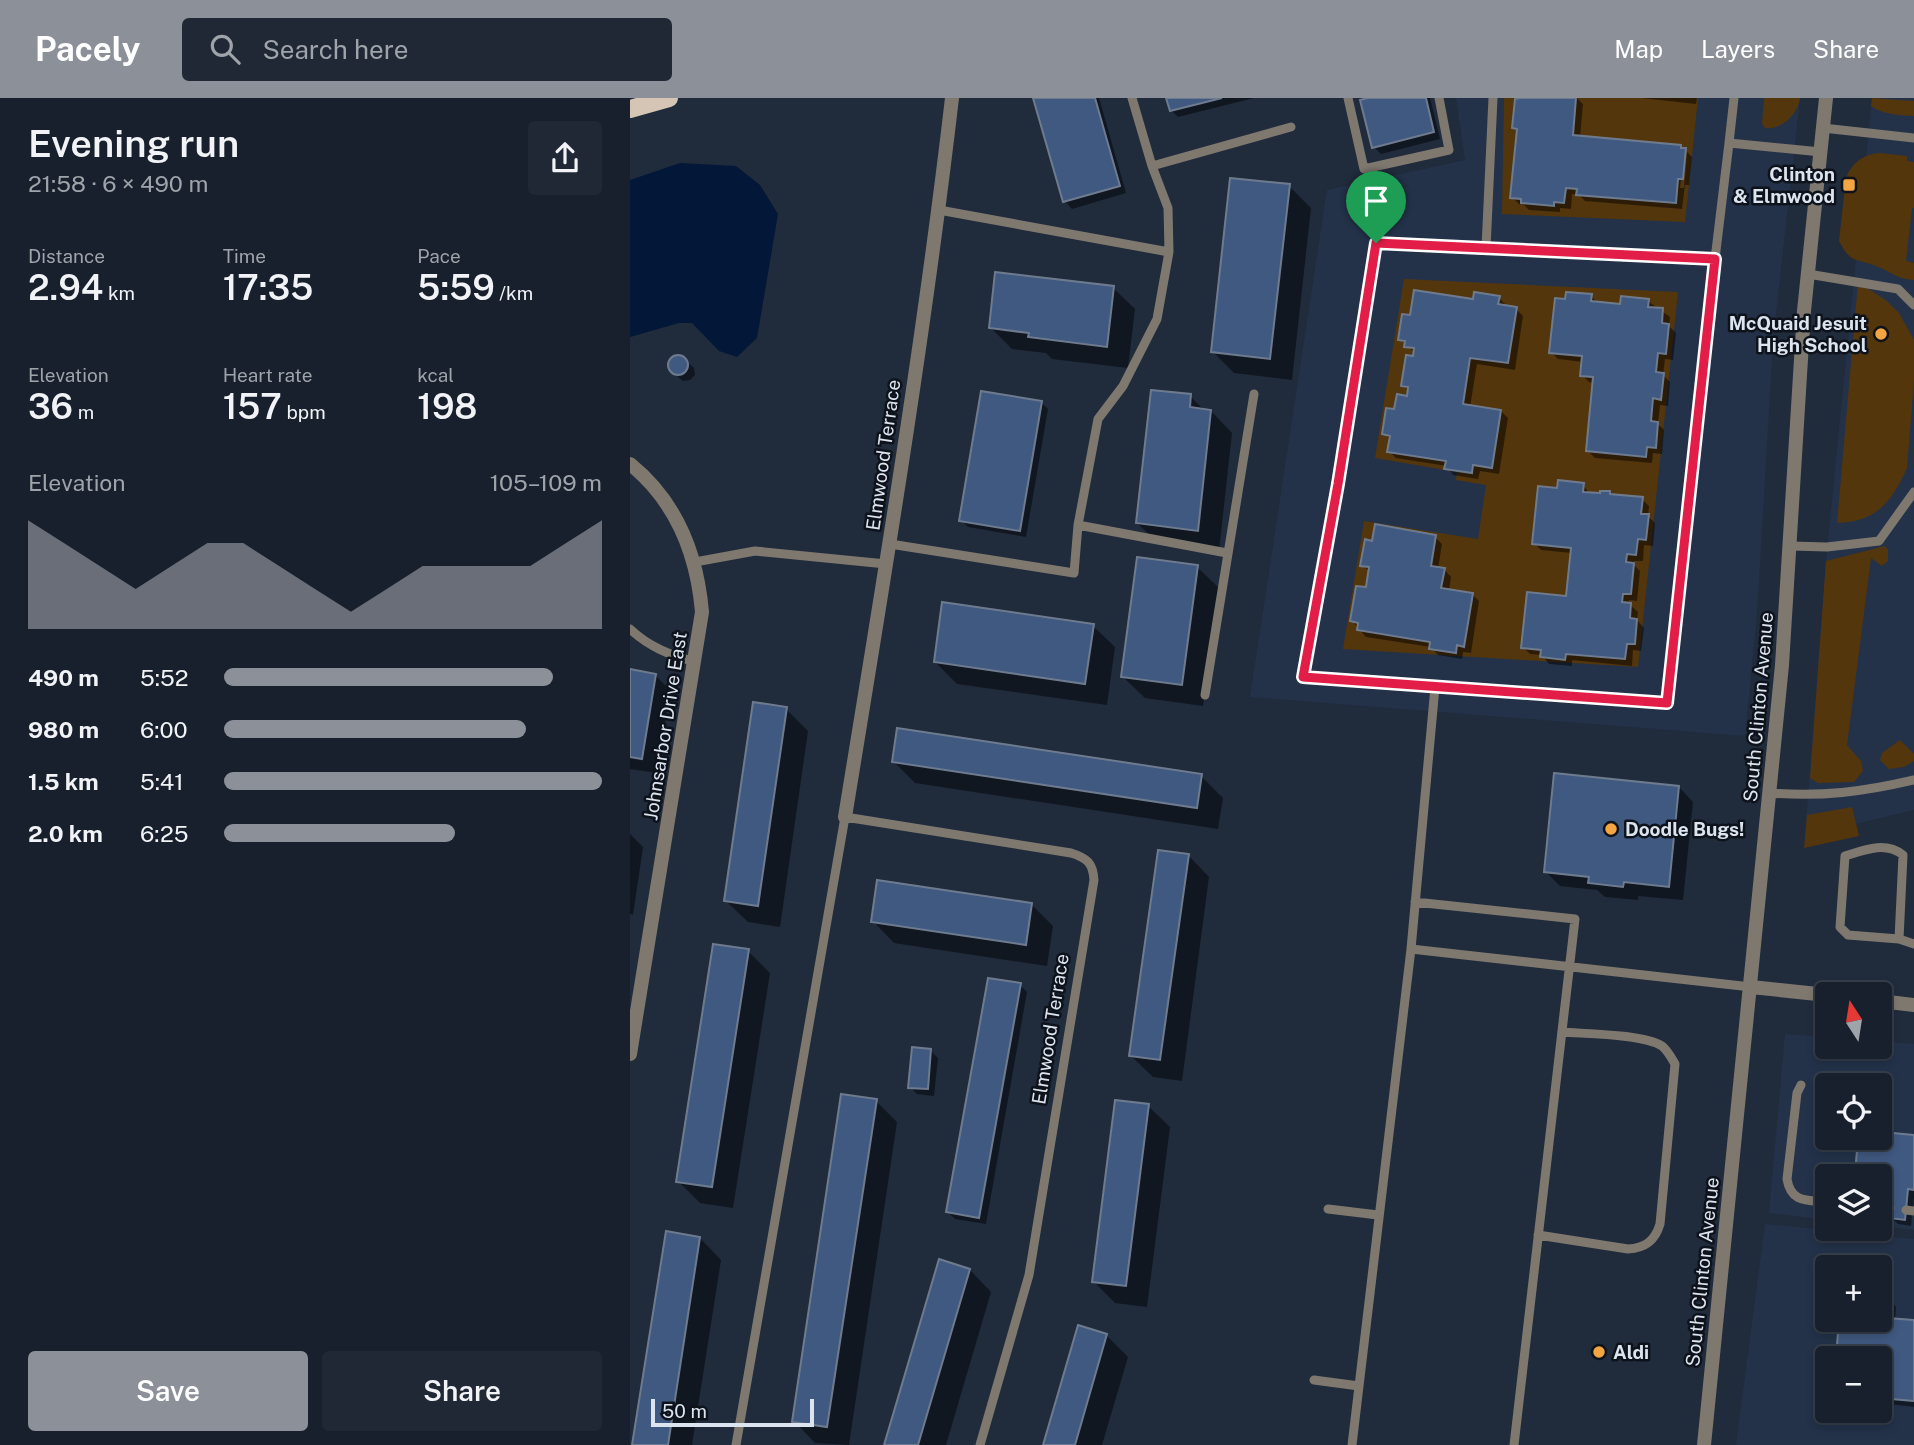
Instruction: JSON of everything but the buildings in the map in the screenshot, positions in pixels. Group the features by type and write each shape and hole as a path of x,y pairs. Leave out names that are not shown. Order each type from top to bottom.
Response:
{"main road":[{"path":"630,108 666,98"}],"street":[{"name":"Elmwood Terrace","path":"845,817 890,544 939,210 952,98"},
{"name":"South Clinton Avenue","path":"1704,1445 1784,651 1800,364 1826,98"},
{"name":"Johnsarbor Drive East","path":"630,464 664,499 679,523 695,562 702,612 636,975 630,1055"},
{"path":"1751,987 1815,994"},
{"path":"1892,1002 1914,1005"}],"lane":[{"path":"890,544 1073,573 1078,525 1098,419 1123,386 1157,319 1169,252 1168,208 1152,166 1132,98"},
{"path":"1348,98 1364,169 1448,150 1440,98"},
{"path":"1486,248 1493,98"},
{"path":"1715,259 1376,243 1338,484 1303,677 1667,703 1734,98"},
{"path":"1152,166 1291,127"},
{"path":"1823,128 1914,138"},
{"path":"1729,143 1821,152"},
{"path":"939,210 1169,252"},
{"path":"1808,274 1898,289 1913,303"},
{"path":"1205,695 1254,394"},
{"path":"1791,546 1827,547 1879,541 1914,492"},
{"path":"1078,525 1227,553"},
{"path":"695,562 755,551 886,564"},
{"path":"630,629 645,643 695,662"},
{"path":"1352,1445 1411,949 1435,687"},
{"path":"1769,793 1805,796 1864,791 1914,780"},
{"name":"Elmwood Terrace","path":"736,1445 845,817 1071,853 1083,857 1094,870 1029,1275 980,1445"},
{"path":"1899,939 1903,855 1898,851 1875,847 1845,856 1840,928 1842,932 1848,935 1899,939 1914,944"},
{"path":"1415,902 1575,919 1514,1445"},
{"path":"1411,949 1751,987"},
{"path":"1538,1236 1628,1249 1639,1248 1649,1243 1657,1234 1660,1224 1675,1064 1670,1053 1660,1045 1644,1040 1562,1032"},
{"path":"1801,1085 1797,1093 1787,1179 1789,1189 1795,1197 1815,1201"},
{"path":"1328,1209 1378,1215"},
{"path":"1314,1380 1359,1386"}],"shaded area":[{"path":"1456,98 1800,98 1773,341 1757,614 1745,736 1250,697 1327,190 1465,160"},
{"path":"1504,98 1520,98 1515,99 1512,128 1517,129 1521,203 1553,206 1554,202 1564,203 1566,188 1577,189 1577,195 1675,203 1678,179 1683,179 1686,148 1681,148 1681,145 1573,135 1576,98 1698,98 1685,222 1502,214"},
{"path":"1764,98 1800,98 1796,110 1788,120 1783,124 1765,128 1762,124"},
{"name":"McQuaid Jesuit High School","path":"1872,98 1914,98 1914,810 1805,836 1826,561"},
{"path":"1872,98 1914,101 1914,116 1881,111 1871,106"},
{"path":"1880,153 1907,156 1907,161 1914,162 1914,208 1906,261 1914,263 1914,280 1904,279 1854,259 1839,241 1846,178 1859,160"},
{"path":"680,163 736,166 760,185 778,214 757,338 737,357 719,351 692,323 679,323 630,337 630,180"},
{"path":"1404,279 1678,292 1638,667 1343,649 1364,521 1478,539 1486,485 1456,480 1457,472 1375,458","holes":["1414,290 1473,299 1474,292 1499,296 1498,304 1517,307 1508,363 1470,358 1463,404 1501,410 1492,468 1473,465 1472,472 1444,468 1446,461 1388,451 1390,436 1386,408 1394,409 1397,394 1407,396 1408,387 1401,385 1406,355 1413,356 1414,348 1398,339 1402,314 1410,315","1566,292 1591,294 1591,301 1620,304 1622,296 1648,299 1648,307 1663,309 1662,323 1669,325 1666,354 1658,353 1656,372 1664,374 1661,399 1653,398 1651,421 1658,422 1656,447 1647,447 1646,457 1586,451 1593,377 1580,376 1582,356 1549,352 1555,299 1565,299","1538,487 1643,497 1641,514 1649,515 1646,540 1638,539 1636,555 1627,554 1626,562 1634,563 1631,594 1623,594 1622,602 1631,603 1630,618 1637,619 1635,644 1627,644 1625,659 1566,654 1565,660 1541,657 1541,650 1521,648 1527,592 1566,596 1571,548 1532,544","1436,535 1431,566 1445,568 1441,588 1473,593 1464,646 1457,645 1455,653 1429,649 1430,642 1357,630 1358,623 1351,621 1356,586 1366,587 1369,567 1361,565 1365,540"]},
{"path":"1858,282 1887,301 1899,313 1914,340 1914,381 1907,468 1895,491 1881,508 1862,519 1837,523"},
{"path":"1885,546 1888,550 1888,561 1882,566 1871,558 1847,745 1861,761 1863,771 1854,782 1818,783 1810,778 1826,561"},
{"path":"1900,740 1914,754 1914,761 1904,767 1889,769 1880,760 1882,753"},
{"path":"1852,807 1859,836 1804,848 1807,815"},
{"path":"1785,1034 1815,1036 1815,1059 1892,1059 1892,1042 1914,1044 1914,1230 1892,1227 1892,1164 1815,1164 1815,1219 1769,1213"},
{"path":"1765,1224 1815,1229 1815,1241 1892,1241 1892,1237 1914,1239 1914,1445 1736,1445"}],"place":[{"name":"Clinton & Elmwood","path":"1849,185"},
{"name":"McQuaid Jesuit High School","path":"1881,334"},
{"name":"Doodle Bugs!","path":"1611,829"},
{"name":"Aldi","path":"1599,1352"}],"route":[{"path":"1376,243 1715,259 1667,703 1303,677 1338,484 1376,243"}]}
